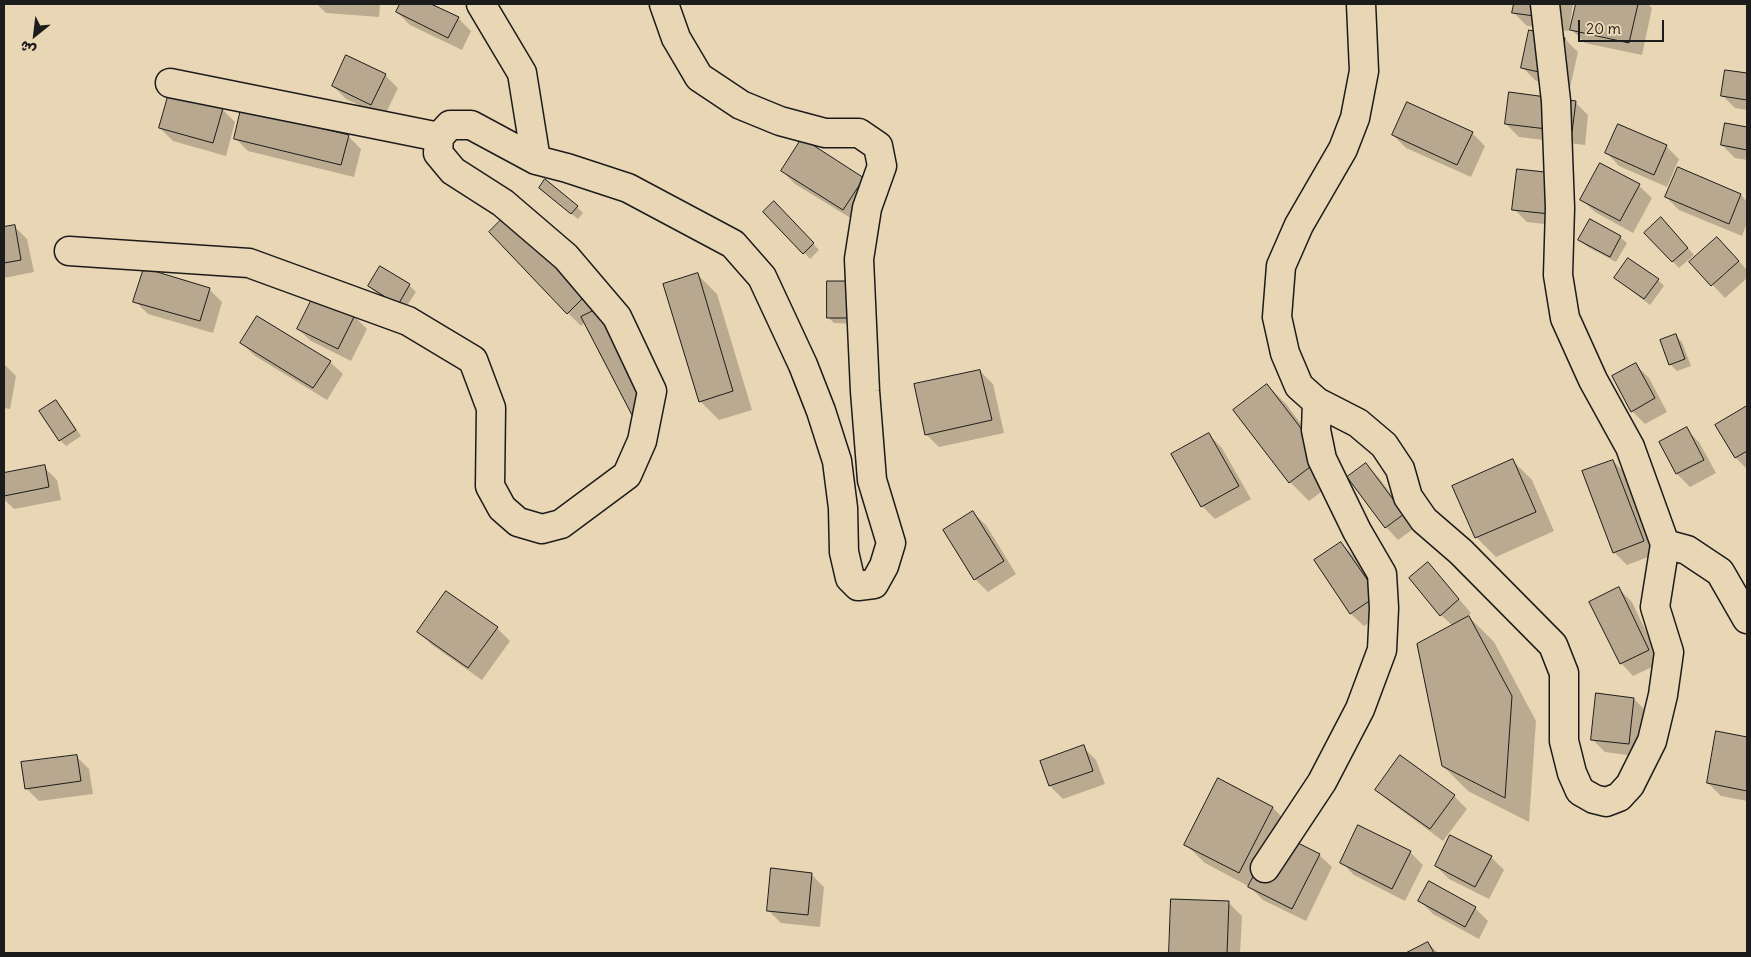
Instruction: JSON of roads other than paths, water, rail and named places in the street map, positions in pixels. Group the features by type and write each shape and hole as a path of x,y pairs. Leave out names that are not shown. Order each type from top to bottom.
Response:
{"street":[{"path":"481,4 522,74 536,160"},
{"path":"69,250 249,263 408,321 473,360 491,408 490,486 502,508 518,522 542,529 561,524 627,475 642,441 652,391 617,317 566,257 503,203 453,171 438,153 439,137 450,125 471,125 536,160 628,188 733,244 762,277 803,365 837,462 843,508 844,552 850,578 858,586 874,584 884,566 891,543 872,480 865,391 859,259 868,208 882,166 878,146 859,133 824,133 780,121 741,105 699,77 676,38 664,4"},
{"path":"1361,4 1364,70 1355,118 1344,149 1299,225 1281,266 1277,317 1285,353 1299,386 1317,402 1358,424 1384,445 1400,468 1408,497 1424,520 1461,552 1553,645 1564,673 1564,741 1572,773 1580,791 1594,799 1606,802 1619,797 1630,784 1652,741 1663,695 1669,652 1655,607 1665,544 1630,447 1593,380 1565,318 1558,275 1560,208 1556,101 1545,4"},
{"path":"170,83 439,137"},
{"path":"1265,868 1322,782 1360,709 1382,650 1384,608 1382,574 1357,531 1322,459 1316,430 1317,402"},
{"path":"1665,544 1687,550 1720,572 1747,619"}]}
